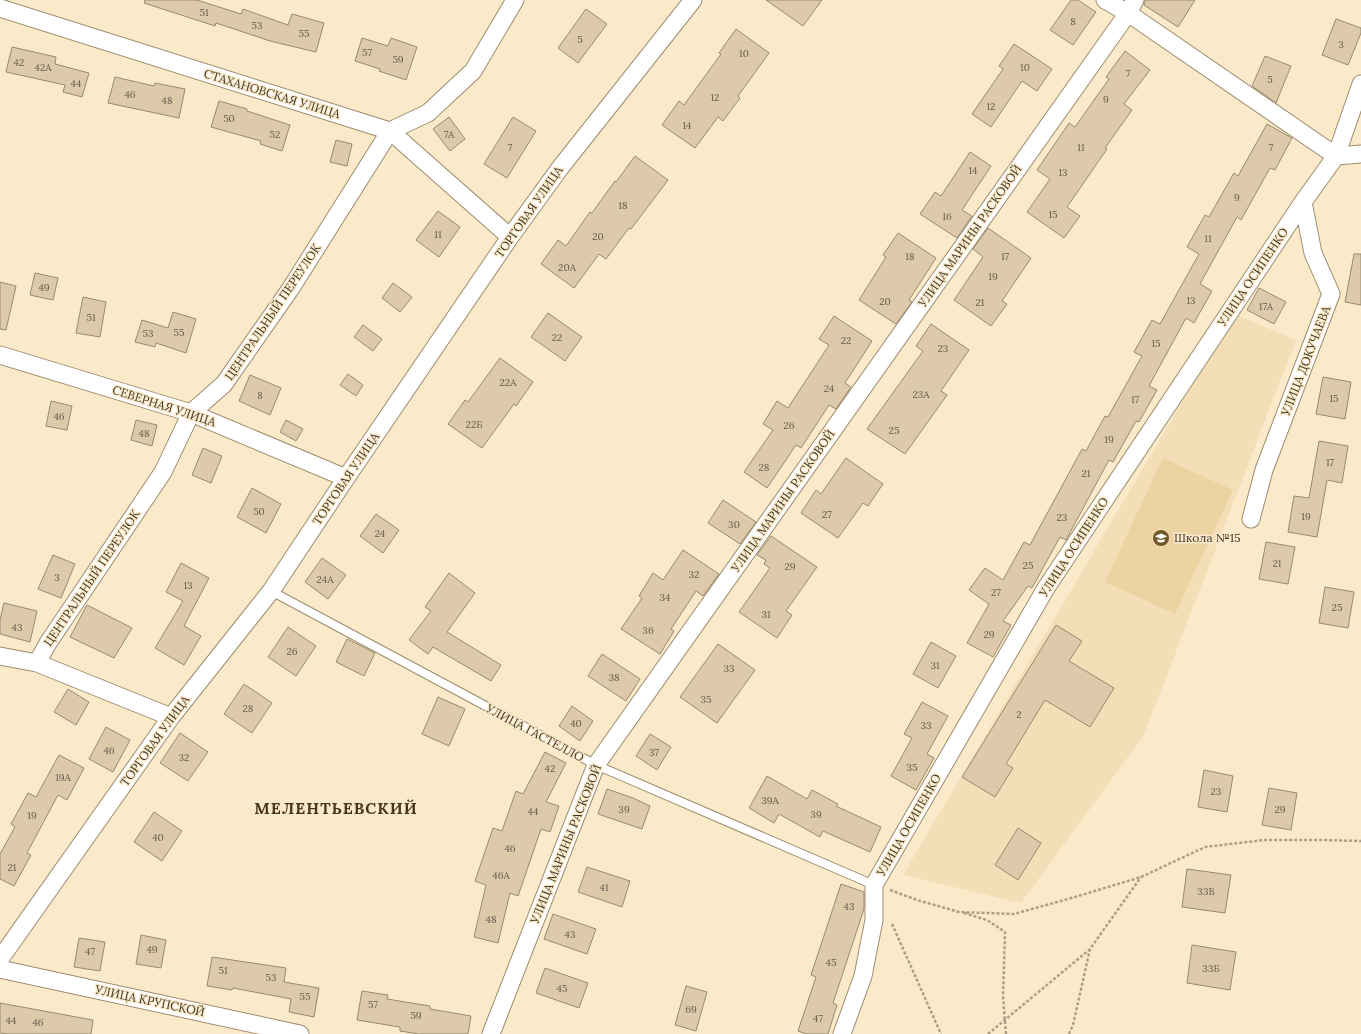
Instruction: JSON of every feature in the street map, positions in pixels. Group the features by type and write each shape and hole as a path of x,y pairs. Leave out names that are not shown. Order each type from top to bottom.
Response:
{"street":[{"path":"390,131 428,113 473,71 515,0"},
{"name":"ТОРГОВАЯ УЛИЦА","path":"0,959 171,717 271,591 510,237 560,168 693,0"},
{"path":"1105,0 1131,6 1336,156 1361,154"},
{"name":"УЛИЦА МАРИНЫ РАСКОВОЙ","path":"491,1034 596,765 1131,6"},
{"name":"СТАХАНОВСКАЯ УЛИЦА","path":"0,8 390,131 510,237"},
{"name":"УЛИЦА ОСИПЕНКО","path":"842,1034 863,976 874,920 874,885 1046,588 1303,202 1336,156 1361,84"},
{"name":"ЦЕНТРАЛЬНЫЙ ПЕРЕУЛОК","path":"37,663 48,643 163,472 191,413 224,384 291,288 390,131"},
{"name":"УЛИЦА ДОКУЧАЕВА","path":"1250,519 1264,470 1331,294 1313,253 1303,202"},
{"name":"СЕВЕРНАЯ УЛИЦА","path":"0,355 191,413 346,478"},
{"path":"0,656 37,663 171,717"},
{"name":"УЛИЦА КРУПСКОЙ","path":"0,969 300,1034"}],"lane":[{"name":"УЛИЦА ГАСТЕЛЛО","path":"271,591 596,765 874,885"}],"path":[{"path":"959,912 1014,914 1141,876 1205,847 1264,840 1361,841"},
{"path":"988,1034 1090,949 1141,876"},
{"path":"874,885 917,900 987,920 1005,932 1003,996 1006,1034"},
{"path":"890,920 941,1034"},
{"path":"1069,1034 1073,1025 1090,949"}],"shaded area":[{"name":"Школа №15","path":"1234,314 1296,340 1144,735 1021,903 903,875"},
{"path":"1163,458 1233,490 1175,614 1105,582"}],"building":[{"path":"145,0 197,0 241,14 243,9 288,25 292,14 324,23 316,52 270,41 216,23 215,26 144,3"},
{"path":"766,0 822,0 803,26"},
{"path":"1071,0 1078,0 1096,12 1073,45 1050,30"},
{"path":"1145,0 1195,0 1178,27 1144,5"},
{"path":"586,9 607,24 578,63 558,48"},
{"path":"1336,19 1361,28 1361,33 1348,65 1322,55"},
{"path":"736,29 769,53 738,96 740,98 723,121 718,117 695,148 662,125 679,101 684,105 721,54 719,53"},
{"path":"362,38 388,46 391,38 417,47 406,80 379,71 380,69 355,61"},
{"path":"1014,44 1052,69 1037,91 1022,81 991,127 972,114 1003,69 999,66"},
{"path":"12,47 56,57 55,64 89,73 82,97 63,92 65,85 6,72"},
{"path":"1125,51 1150,70 1124,104 1132,110 1105,148 1107,149 1067,207 1080,216 1064,238 1027,212 1050,179 1037,170 1069,123 1075,127 1109,79 1106,77"},
{"path":"1265,56 1291,66 1276,103 1252,86"},
{"path":"115,77 154,86 155,83 185,89 179,118 108,103"},
{"path":"219,101 247,109 247,111 290,125 282,151 260,144 261,141 211,127"},
{"path":"449,117 465,139 450,151 433,129"},
{"path":"513,117 536,131 507,178 484,164"},
{"path":"1267,124 1292,138 1275,170 1270,168 1241,220 1237,217 1200,284 1212,291 1194,323 1186,318 1149,386 1157,390 1139,422 1136,421 1113,462 1109,460 1066,540 1060,537 1032,588 1028,586 1003,621 1011,625 993,657 967,643 989,604 969,590 985,568 1003,580 1024,542 1030,545 1082,449 1086,451 1105,416 1108,417 1142,356 1134,352 1152,320 1160,324 1199,254 1187,247 1205,215 1209,217 1234,173 1238,176"},
{"path":"336,140 352,144 347,166 330,162"},
{"path":"970,152 991,166 962,210 972,216 957,238 920,214 935,192 941,196"},
{"path":"635,156 668,180 606,259 599,254 574,288 541,264 558,240 566,246 590,212 592,213"},
{"path":"438,211 460,227 439,257 416,240"},
{"path":"988,228 1031,258 1002,301 1007,304 991,326 954,300 983,257 973,249"},
{"path":"898,233 936,258 909,300 912,302 896,324 859,300 886,257 883,255"},
{"path":"1354,254 1361,254 1361,305 1345,302"},
{"path":"35,273 58,278 53,300 30,295"},
{"path":"0,282 16,286 6,330 0,329"},
{"path":"393,283 412,297 400,312 382,298"},
{"path":"1259,288 1286,302 1274,324 1247,310"},
{"path":"83,297 106,302 100,337 76,333"},
{"path":"173,312 196,319 186,353 156,343 155,347 135,342 142,320 168,328"},
{"path":"548,313 582,337 565,361 531,337"},
{"path":"834,316 872,341 845,383 851,387 836,409 829,405 801,448 796,445 767,488 744,472 773,430 763,424 777,401 788,408 829,345 819,339"},
{"path":"931,324 969,350 941,391 947,395 905,454 867,429 923,351 916,346"},
{"path":"363,325 382,339 373,351 354,337"},
{"path":"500,358 533,382 516,406 514,404 482,448 448,424 465,400 468,402"},
{"path":"348,374 363,385 356,396 340,385"},
{"path":"250,375 281,388 270,415 239,401"},
{"path":"1323,377 1351,382 1345,419 1316,414"},
{"path":"51,401 72,406 67,430 46,426"},
{"path":"136,420 157,425 152,446 131,440"},
{"path":"286,420 303,429 296,441 280,432"},
{"path":"1319,441 1348,446 1342,483 1327,480 1317,537 1288,532 1294,496 1309,498"},
{"path":"203,448 222,456 211,483 192,475"},
{"path":"846,458 883,484 868,506 863,503 838,538 801,513 816,490 821,494"},
{"path":"252,488 281,504 266,533 237,517"},
{"path":"723,500 756,522 740,544 708,523"},
{"path":"376,514 399,530 383,553 360,536"},
{"path":"771,536 817,567 786,611 792,615 777,638 739,612 770,568 764,564 766,560 757,555"},
{"path":"1266,542 1295,547 1288,584 1259,579"},
{"path":"683,550 719,574 703,596 696,591 671,629 674,631 660,654 621,629 642,598 639,596 653,573 663,580"},
{"path":"53,555 75,564 61,598 38,589"},
{"path":"322,558 346,575 328,599 305,582"},
{"path":"181,563 209,578 184,626 201,636 184,665 155,648 183,601 166,592"},
{"path":"449,573 475,593 447,632 501,665 491,681 433,647 428,654 409,640 431,611 425,607"},
{"path":"1325,587 1354,592 1348,628 1319,623"},
{"path":"4,603 37,611 30,642 0,634 0,620"},
{"path":"87,605 132,628 114,658 70,637"},
{"path":"1056,625 1082,641 1069,661 1114,688 1090,727 1045,700 1006,764 1013,768 995,797 962,777"},
{"path":"288,627 316,646 296,676 268,657"},
{"path":"347,639 375,653 364,676 336,662"},
{"path":"931,642 956,656 938,688 913,674"},
{"path":"718,644 755,670 717,723 680,697"},
{"path":"602,654 640,679 626,701 588,676"},
{"path":"244,684 272,703 252,733 224,714"},
{"path":"68,689 89,702 76,725 54,712"},
{"path":"438,697 465,709 449,746 422,734"},
{"path":"922,702 948,716 927,754 934,758 916,790 891,776 912,738 904,734"},
{"path":"572,706 593,721 580,741 559,726"},
{"path":"106,727 130,740 113,772 89,759"},
{"path":"180,733 208,752 188,781 160,763"},
{"path":"650,734 671,747 657,770 636,756"},
{"path":"545,752 566,763 546,802 559,806 550,832 541,829 518,896 510,893 498,943 474,937 486,885 475,881 493,828 502,831 516,791 523,794"},
{"path":"59,755 84,768 67,800 58,795 27,853 31,855 14,886 0,879 0,854 15,827 11,824 28,793 36,797"},
{"path":"1204,770 1233,776 1227,812 1198,807"},
{"path":"767,776 807,799 812,790 838,804 836,806 881,827 870,852 823,831 820,837 779,814 774,823 749,808"},
{"path":"1269,788 1297,793 1291,830 1262,825"},
{"path":"607,789 650,806 642,829 598,814"},
{"path":"154,812 182,831 162,861 134,842"},
{"path":"1018,828 1041,843 1018,880 995,865"},
{"path":"587,867 630,881 622,907 578,892"},
{"path":"1187,869 1231,875 1225,913 1182,907"},
{"path":"841,884 864,892 864,909 833,1003 837,1005 828,1034 807,1034 798,1031 816,977 811,975"},
{"path":"553,914 596,929 587,954 544,939"},
{"path":"141,935 166,940 161,968 136,964"},
{"path":"79,938 105,942 100,971 74,967"},
{"path":"1192,945 1236,952 1230,990 1187,983"},
{"path":"212,957 286,968 284,982 319,988 314,1017 289,1012 291,999 233,988 232,990 207,986"},
{"path":"545,968 588,983 579,1008 536,993"},
{"path":"686,986 707,992 696,1031 675,1025"},
{"path":"362,991 388,995 387,999 430,1006 430,1009 471,1016 468,1034 419,1034 400,1031 400,1027 357,1020"},
{"path":"0,1003 93,1020 91,1034 0,1033"}],"place":[{"name":"Школа №15","path":"1161,538"}],"district":[{"name":"МЕЛЕНТЬЕВСКИЙ","path":"336,808"}]}
